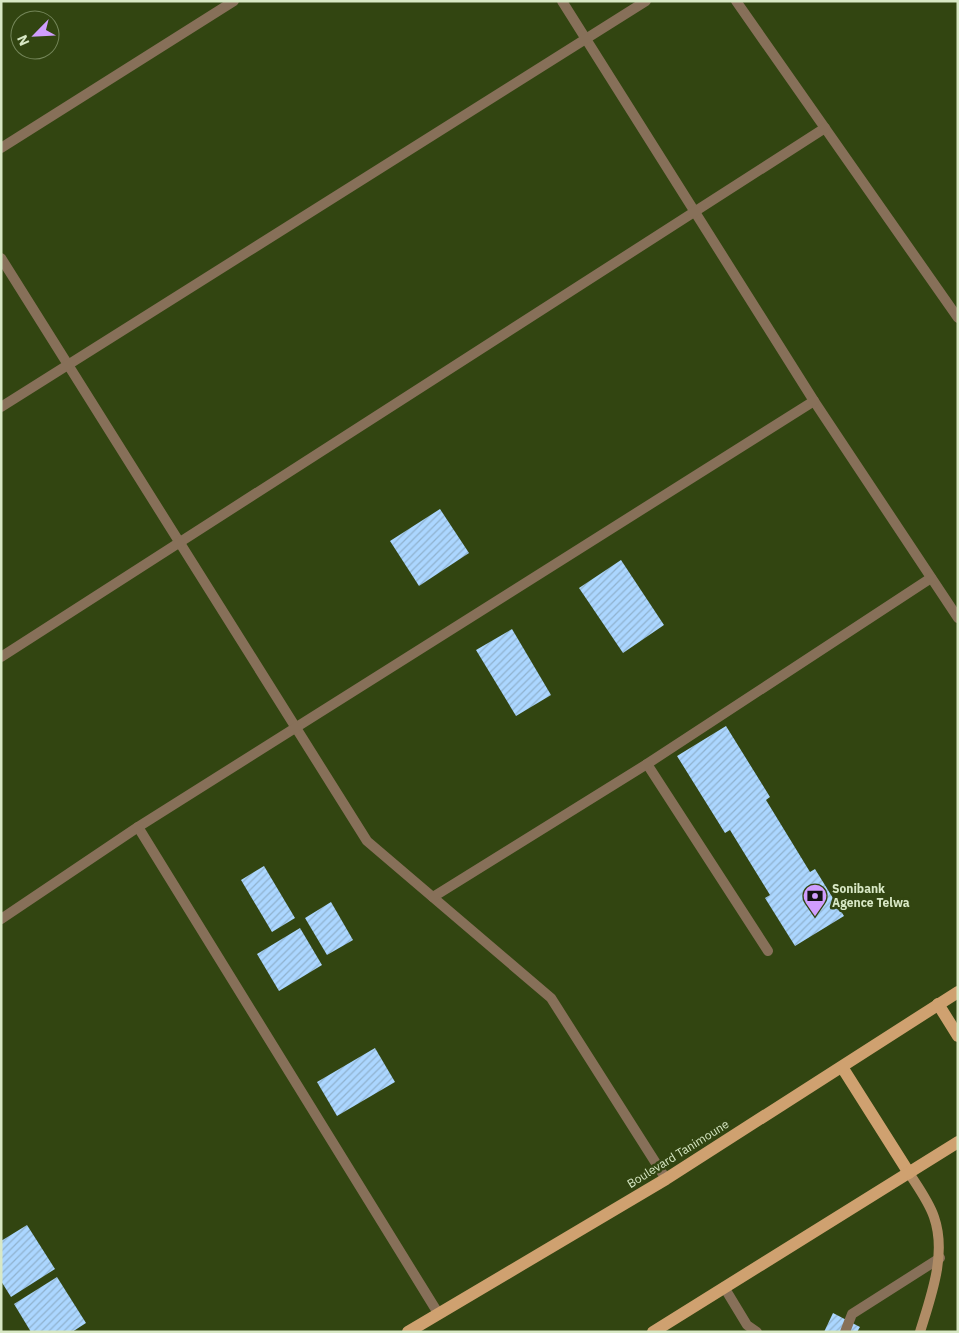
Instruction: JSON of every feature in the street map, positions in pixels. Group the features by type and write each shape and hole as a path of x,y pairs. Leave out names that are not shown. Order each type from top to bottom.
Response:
{"main road":[{"name":"Boulevard Tanimoune","path":"408,1332 666,1179 958,992"},
{"path":"938,1004 958,1036"},
{"path":"842,1066 934,1215 940,1258 920,1332"},
{"path":"653,1332 958,1142"}],"street":[{"path":"1,148 234,1"},
{"path":"562,1 814,401 958,618"},
{"path":"1,407 646,1"},
{"path":"736,1 958,318"},
{"path":"1,657 825,128"},
{"path":"1,258 367,841 551,998 666,1179"},
{"path":"1,919 138,827 814,401"},
{"path":"433,897 646,764 931,578"},
{"path":"646,764 768,951"},
{"path":"138,827 438,1313"},
{"path":"845,1332 852,1314 940,1258"},
{"path":"724,1287 747,1325 757,1332"}],"building":[{"path":"440,509 469,553 419,586 390,541"},
{"path":"621,560 664,625 623,653 579,588"},
{"path":"512,629 551,695 516,716 476,650"},
{"path":"726,726 770,797 766,800 810,872 815,869 844,916 795,946 765,898 770,895 730,830 725,833 677,756"},
{"path":"264,866 295,918 272,932 241,880"},
{"path":"331,902 353,940 327,955 305,918"},
{"path":"300,928 322,965 279,991 257,954"},
{"path":"375,1048 395,1082 337,1116 317,1082"},
{"path":"27,1225 55,1269 11,1297 1,1281 1,1241"},
{"path":"57,1277 86,1323 72,1332 31,1332 14,1304"},
{"path":"833,1313 860,1327 857,1332 824,1332"}],"place":[{"name":"Sonibank Agence Telwa","path":"815,917"}]}
